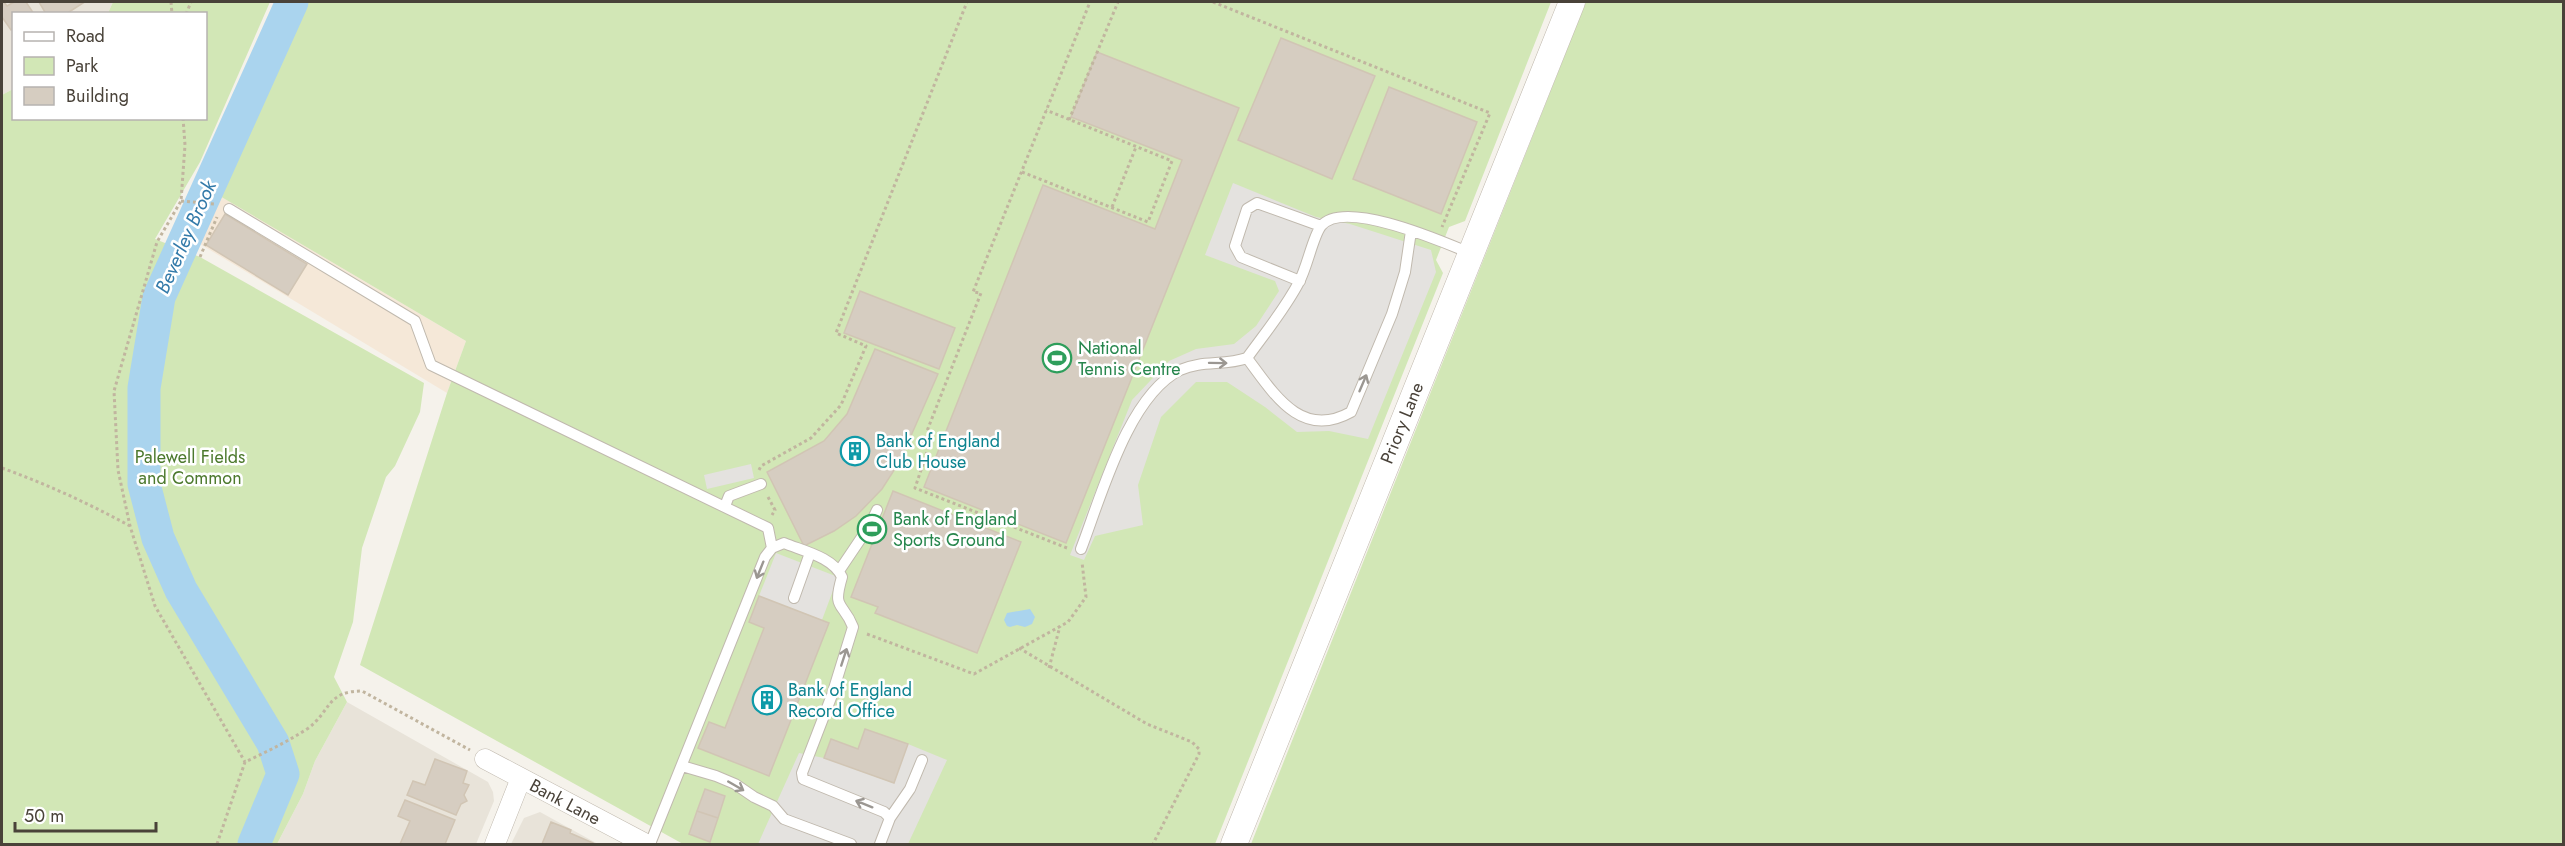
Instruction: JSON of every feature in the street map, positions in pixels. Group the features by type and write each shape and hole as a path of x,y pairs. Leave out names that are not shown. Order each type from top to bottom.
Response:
{"street":[{"name":"Priory Lane","path":"1234,844 1572,2"},
{"name":"Bank Lane","path":"485,759 648,844"},
{"path":"495,844 521,778"}],"lane":[{"path":"1300,281 1241,257 1235,246 1248,209 1257,203 1321,226"},
{"path":"229,209 416,321 431,365 768,528 772,548"},
{"path":"1081,549 1125,435 1143,405 1178,371 1192,365 1234,363 1247,358 1300,281 1321,226 1335,217 1354,217 1411,231 1470,253"},
{"path":"1247,358 1292,413 1312,421 1337,420 1351,412 1392,314 1405,272 1411,231"},
{"path":"725,506 729,496 760,484"},
{"path":"839,571 870,525 877,510"},
{"path":"648,844 682,766 765,557 772,548 784,543 822,558 839,571 842,578 837,595 838,605 850,618 853,629 802,775 803,779 884,812 890,818"},
{"path":"794,598 810,553"},
{"path":"880,844 890,818 910,789 922,760"},
{"path":"682,766 735,784 773,806 784,819 850,844"}],"path":[{"path":"768,528 775,510 760,484 757,473 761,466 811,438 841,405 854,376 866,346 836,333 967,2"},
{"path":"853,629 974,674 1068,622 1086,597 1081,549 1067,548 915,488 933,434 927,431 981,293 973,292 1090,2"},
{"path":"1069,120 1118,2"},
{"path":"1213,2 1490,113 1436,240"},
{"path":"1022,172 1148,222 1172,161 1046,110"},
{"path":"183,120 185,145 181,201 157,242 114,391 118,470 130,526 155,606 245,762"},
{"path":"1112,208 1136,147"},
{"path":"181,201 215,204"},
{"path":"200,256 217,216"},
{"path":"2,468 63,492 130,526"},
{"path":"1049,668 1060,625"},
{"path":"1019,648 1049,668 1147,724 1192,742 1199,749 1199,754 1153,844"},
{"path":"216,844 245,762 285,743 313,724 334,698 347,691 362,691 485,759"}],"shaded area":[{"path":"2,2 113,2 108,12 12,12 12,90 2,95"},
{"path":"1233,183 1316,217 1350,224 1431,250 1436,272 1368,439 1329,431 1297,432 1227,382 1196,382 1161,417 1138,485 1143,525 1095,536 1084,560 1070,555 1132,400 1169,361 1196,349 1234,344 1256,326 1279,291 1275,281 1205,255"},
{"path":"218,195 466,341 447,393 200,244"},
{"path":"751,464 754,478 707,489 704,475"},
{"path":"776,553 838,577 822,620 759,596"},
{"path":"347,702 488,782 494,801 476,844 277,844 303,794 315,761"},
{"path":"908,744 947,760 908,844 758,844 799,753 824,758 893,783"},
{"path":"540,812 598,844 511,844 524,818"}],"green space":[{"name":"Palewell Fields and Common","path":"113,2 270,2 200,162 155,239 200,257 424,383 420,412 395,466 386,477 362,548 353,622 334,677 347,702 315,761 303,794 277,844 2,844 2,95 12,90 12,120 207,120 207,12 108,12"},
{"name":"Bank of England Sports Ground","path":"307,2 1551,2 1465,221 1449,227 1436,260 1443,273 1215,844 683,844 360,665 447,393 466,341 218,195"},
{"path":"1586,2 2563,2 2563,844 1251,844"}],"water":[{"path":"1030,609 1035,617 1032,624 1025,627 1007,626 1004,620 1007,613"}],"building":[{"path":"4,2 7,6 14,2 26,2 33,12 12,12 11,30 2,17 2,3"},
{"path":"39,2 83,3 69,12 45,12"},
{"path":"1281,38 1375,76 1332,179 1238,140"},
{"name":"National Tennis Centre","path":"1097,52 1239,108 1066,543 924,487 1043,185 1155,229 1182,160 1071,117"},
{"path":"1389,87 1477,122 1441,214 1353,179"},
{"path":"225,214 307,264 288,295 206,245"},
{"path":"860,291 955,328 939,369 844,333"},
{"name":"Bank of England Club House","path":"875,349 938,374 900,461 882,489 856,516 834,531 804,546 767,472 824,441 847,414"},
{"path":"893,491 1021,542 977,653 875,613 878,607 851,597"},
{"name":"Bank of England Record Office","path":"759,596 829,623 769,776 698,748 709,722 725,728 764,628 749,622"},
{"path":"865,729 908,744 894,783 824,758 831,739 858,749"},
{"path":"435,759 467,771 463,783 469,785 464,795 467,801 461,804 456,815 407,795 413,781 425,785"},
{"path":"705,789 725,796 718,818 697,811"},
{"path":"405,800 455,820 445,844 400,844 410,821 398,816"},
{"path":"697,811 718,818 710,842 689,834"},
{"path":"551,822 571,830 570,833 593,843 542,844"}],"waterway":[{"name":"Beverley Brook","path":"254,844 283,774 273,743 181,590 158,538 144,484 144,388 159,297 292,2"}],"place":[{"name":"National Tennis Centre","path":"1057,358"},
{"name":"Bank of England Club House","path":"855,451"},
{"name":"Bank of England Sports Ground","path":"872,529"},
{"name":"Bank of England Record Office","path":"767,700"}]}
